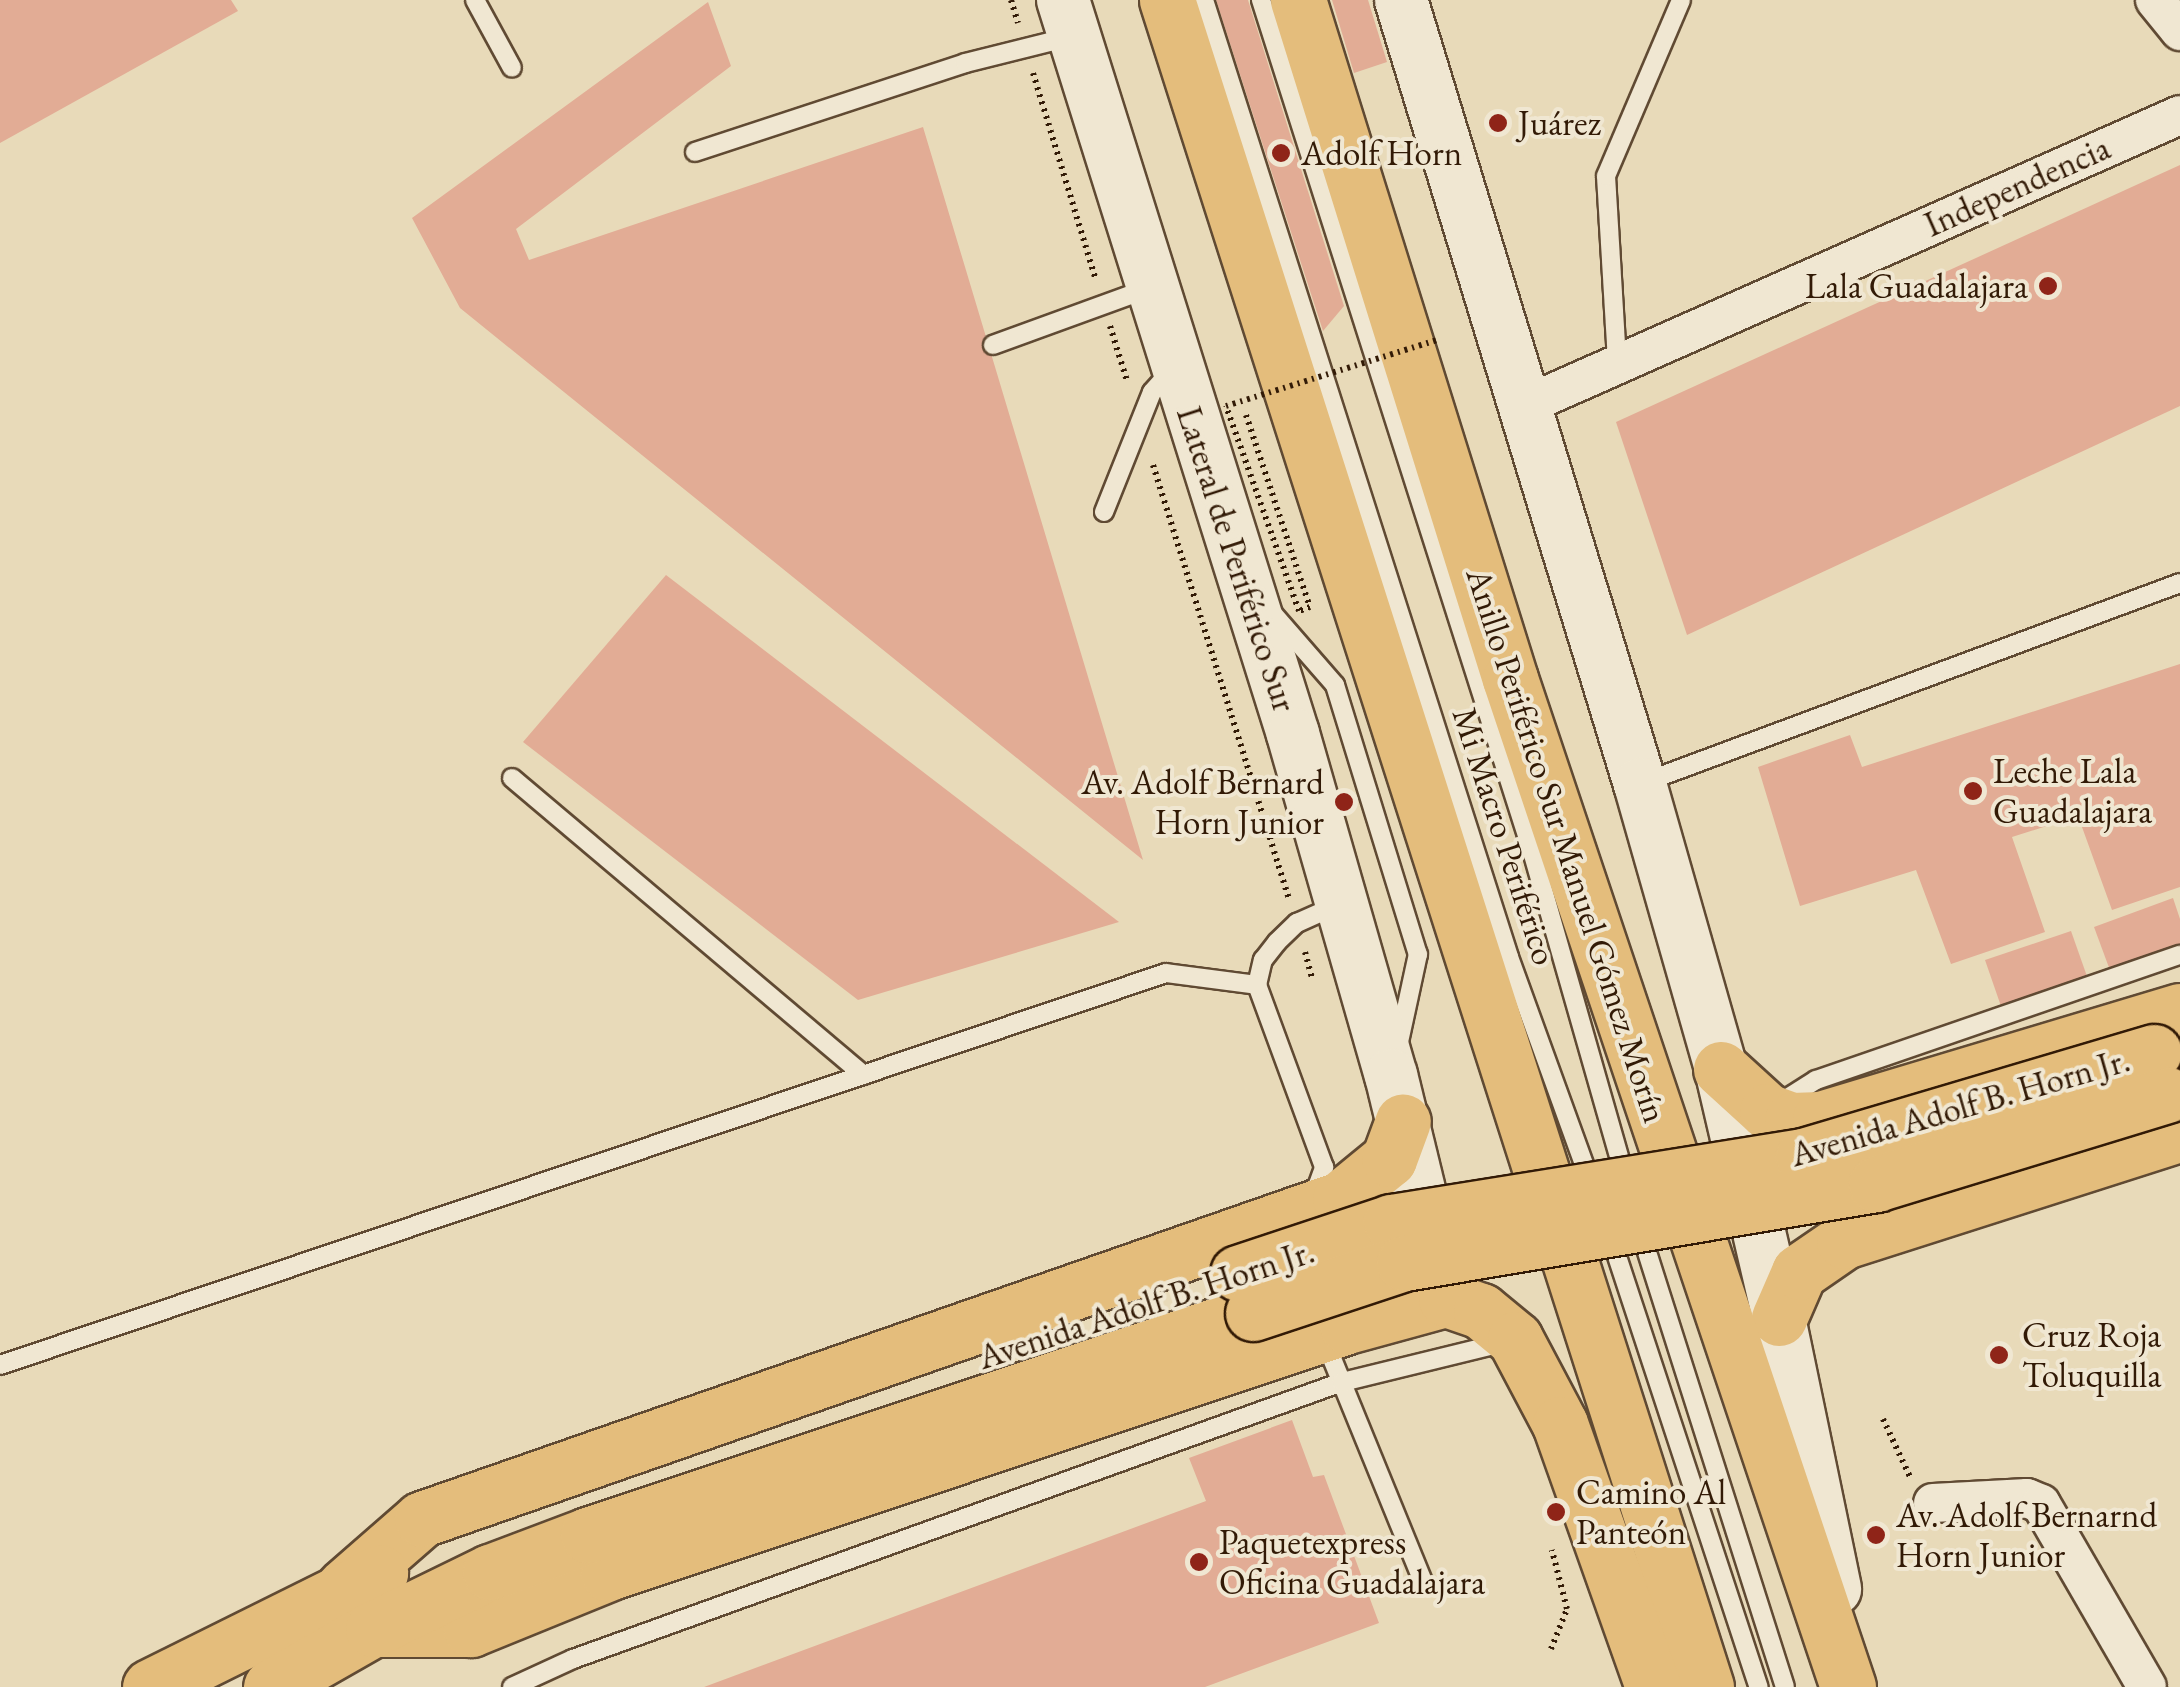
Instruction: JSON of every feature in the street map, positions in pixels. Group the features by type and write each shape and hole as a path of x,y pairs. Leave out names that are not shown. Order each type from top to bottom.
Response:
{"main road":[{"path":"1167,0 1706,1687"},
{"name":"Anillo Periférico Sur Manuel Gómez Morín","path":"1298,0 1510,679 1852,1687"},
{"path":"1721,1070 1767,1111 1792,1120 1820,1119 2090,1038 2174,1071 2124,1152 1844,1241 1818,1254 1799,1272 1780,1318"},
{"path":"2090,1038 2124,1152"},
{"name":"Avenida Adolf B. Horn Jr.","path":"150,1687 359,1608 490,1572 1246,1293 1404,1263 1813,1198 1876,1184 2174,1071"},
{"path":"1914,1092 1878,1137 1880,1160 1900,1192 1955,1205"},
{"path":"1397,1098 1389,1159 1340,1199 422,1519 359,1608 471,1629 608,1573 1337,1347 1446,1299 1481,1310 1515,1339 1560,1424 1653,1687"},
{"path":"1308,1212 1348,1262 1353,1311 1337,1347"},
{"name":"Avenida Adolf B. Horn Jr.","path":"271,1687 359,1608"}],"street":[{"path":"1401,0 1640,784 1721,1070 1780,1318 1852,1687"},
{"path":"2155,0 2180,31"},
{"name":"Lateral de Periférico Sur","path":"1054,28 1127,297 1176,366 1244,582 1397,1098 1446,1299"},
{"name":"Independencia","path":"1526,405 1617,360 2180,115"},
{"path":"1934,1503 2027,1498 2041,1504 2147,1687"}],"lane":[{"path":"476,0 512,68"},
{"name":"Mi Macro Periférico","path":"1204,0 1509,957 1646,1335 1759,1687"},
{"name":"Mi Macro Periférico","path":"1261,0 1532,851 1654,1282 1785,1687"},
{"path":"1617,360 1606,176 1681,0"},
{"path":"696,152 964,64 1054,28"},
{"path":"993,345 1127,297"},
{"path":"1104,512 1152,392 1176,366"},
{"path":"1244,582 1336,685 1418,954 1397,1098"},
{"path":"1640,784 2180,583"},
{"path":"512,778 863,1075"},
{"path":"1308,1212 1324,1166 1257,985 1263,960 1296,924 1340,904"},
{"path":"1767,1111 1816,1080 2180,954"},
{"path":"0,1365 1166,973 1257,985"},
{"path":"512,1687 1337,1347 1515,1339"},
{"path":"1337,1347 1424,1584"}],"path":[{"path":"1010,0 1054,28 1127,297 1140,422 1223,694"},
{"path":"1246,415 1310,607 1298,611 1226,406 1440,339"},
{"path":"1883,1419 1918,1495 1934,1503"}],"building":[{"path":"0,0 231,0 238,11 0,143"},
{"name":"Adolf Horn","path":"1216,0 1248,0 1344,306 1323,331"},
{"path":"1332,0 1368,0 1387,62 1354,73"},
{"path":"708,2 731,66 516,229 529,260 923,127 1143,860 460,308 412,218"},
{"name":"Lala Guadalajara","path":"2180,165 2180,406 1687,635 1616,422"},
{"path":"666,575 1119,922 858,1000 523,742"},
{"name":"Leche Lala Guadalajara","path":"2180,664 2180,887 2112,910 2078,816 2012,837 2045,932 1951,964 1916,870 1800,906 1758,767 1850,735 1862,767"},
{"path":"2173,898 2180,919 2180,949 2111,973 2094,927"},
{"path":"2071,931 2089,982 2003,1012 1985,960"},
{"name":"Paquetexpress Oficina Guadalajara","path":"1292,1420 1313,1477 1324,1475 1379,1623 1205,1687 704,1687 1206,1501 1189,1458"}],"place":[{"name":"Juárez","path":"1498,123"},
{"name":"Adolf Horn","path":"1281,153"},
{"name":"Lala Guadalajara","path":"2048,286"},
{"name":"Leche Lala Guadalajara","path":"1973,791"},
{"name":"Av. Adolf Bernard Horn Junior","path":"1344,802"},
{"name":"Cruz Roja Toluquilla","path":"1999,1355"},
{"name":"Camino Al Panteón","path":"1556,1512"},
{"name":"Av. Adolf Bernarnd Horn Junior","path":"1876,1535"},
{"name":"Paquetexpress Oficina Guadalajara","path":"1199,1562"}]}
